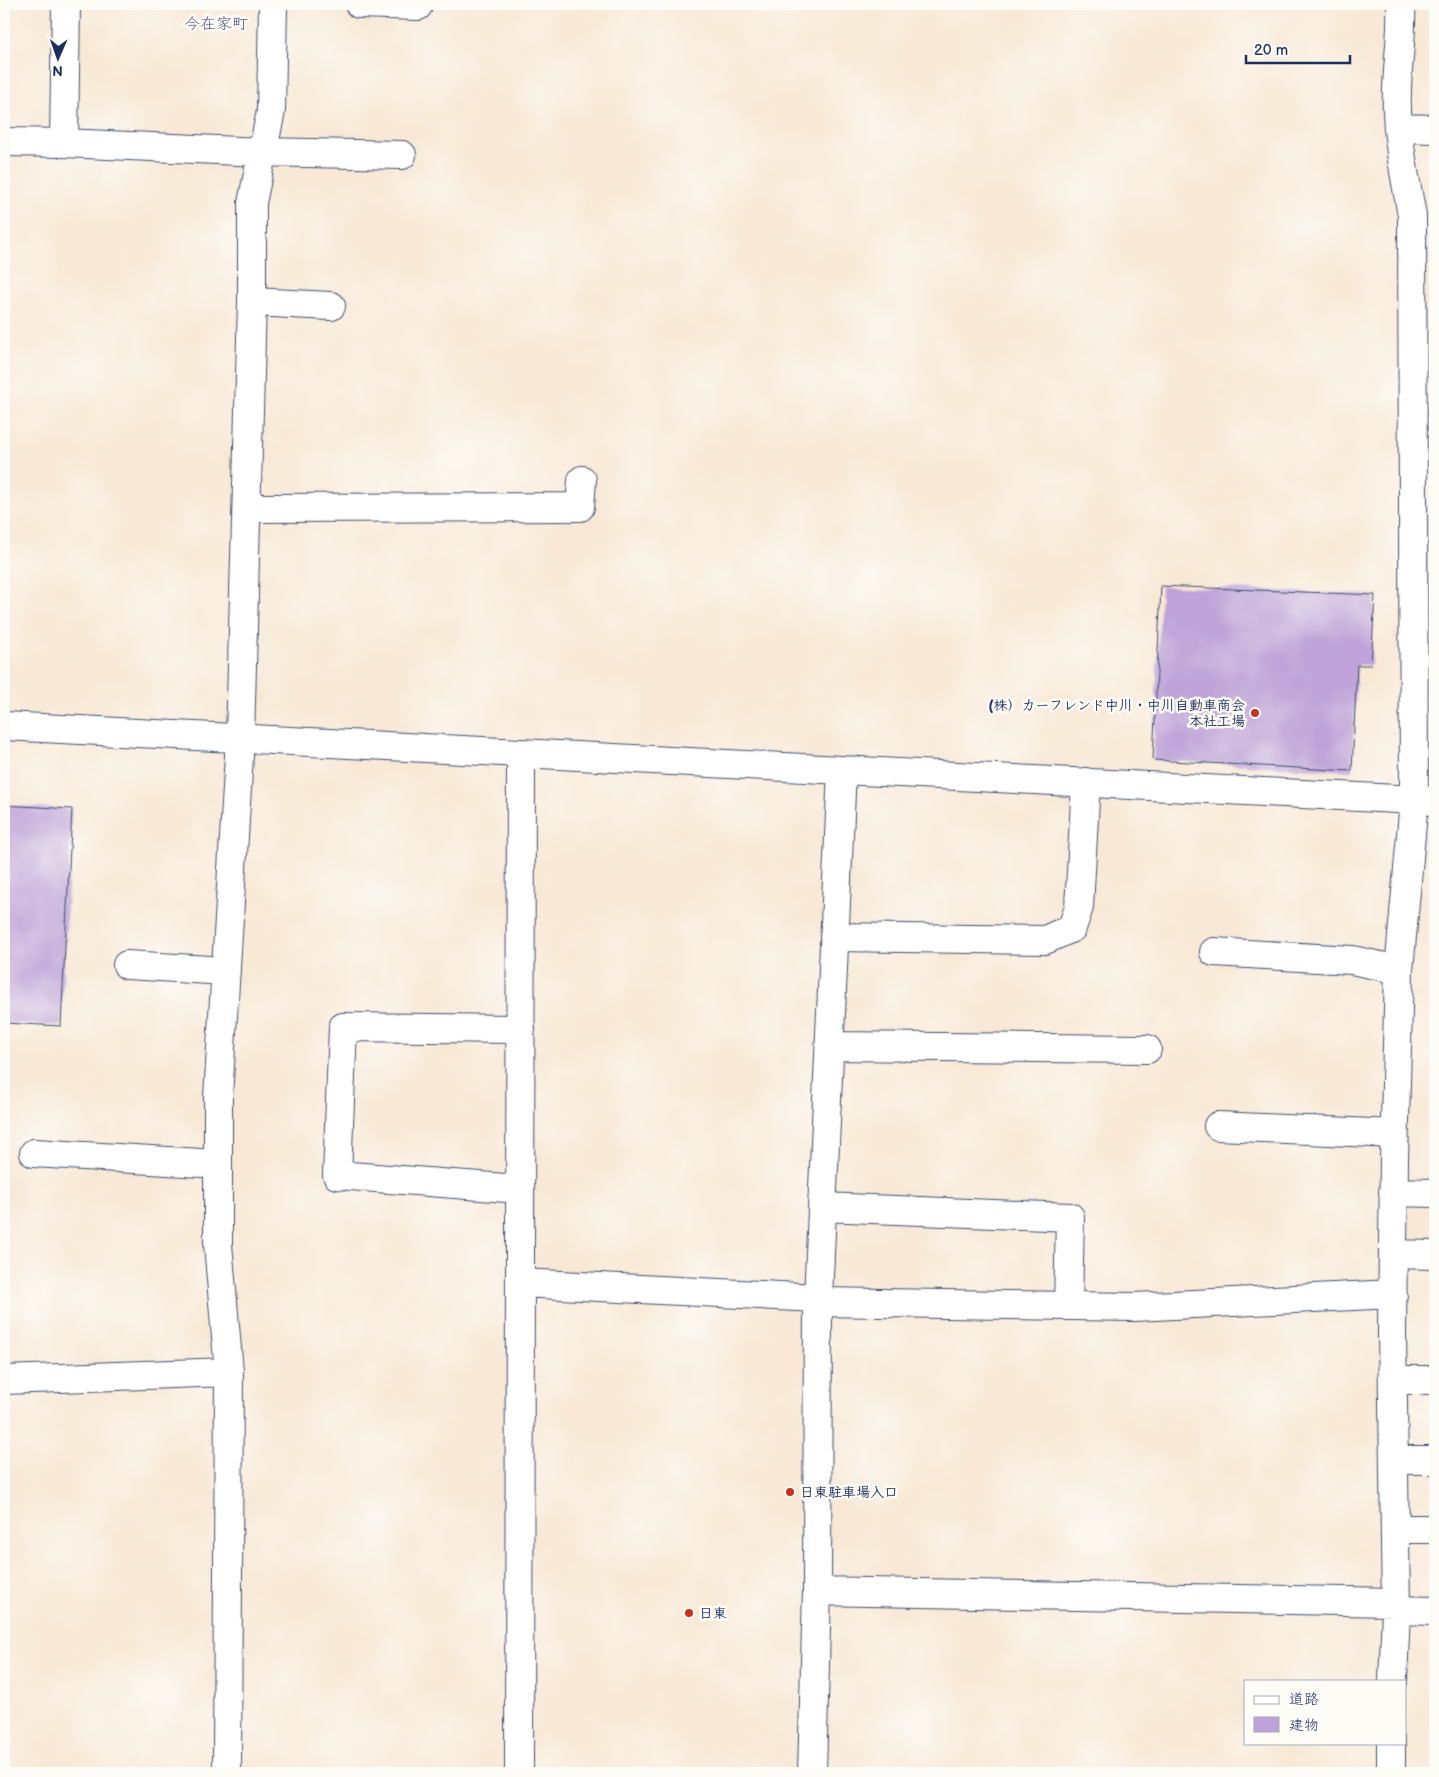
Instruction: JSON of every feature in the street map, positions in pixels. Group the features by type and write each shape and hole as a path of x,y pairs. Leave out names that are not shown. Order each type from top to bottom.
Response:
{"street":[{"path":"64,143 66,4"},
{"path":"227,1773 229,1372 218,1244 218,1097 240,739 252,302 252,203 270,111 273,4"},
{"path":"358,4 418,6"},
{"path":"1393,1680 1395,1606 1393,1192 1399,970 1425,801 1412,216 1401,156 1397,109 1402,25 1401,4"},
{"path":"1398,128 1435,129"},
{"path":"4,142 261,152 402,154"},
{"path":"252,302 331,306"},
{"path":"247,508 580,507 582,480"},
{"path":"4,726 1425,801"},
{"path":"518,1773 521,754"},
{"path":"812,1773 817,1592 819,1300 842,770"},
{"path":"834,937 1045,940 1072,928 1079,907 1086,782"},
{"path":"1214,952 1352,960 1399,970"},
{"path":"127,965 226,971"},
{"path":"520,1189 337,1175 343,1027 521,1029"},
{"path":"830,1046 1146,1049"},
{"path":"1218,1126 1394,1134"},
{"path":"34,1153 218,1164"},
{"path":"1393,1192 1435,1193"},
{"path":"823,1207 1070,1217 1068,1306"},
{"path":"1393,1254 1435,1255"},
{"path":"520,1283 819,1300 1134,1307 1393,1294"},
{"path":"4,1380 229,1372"},
{"path":"1393,1380 1435,1380"},
{"path":"1394,1460 1435,1460"},
{"path":"1394,1529 1435,1528"},
{"path":"817,1592 1395,1606 1435,1611"},
{"path":"1391,1773 1392,1744"}],"building":[{"name":"(株）カーフレンド中川・中川自動車商会 本社工場","path":"1161,586 1375,595 1371,665 1357,665 1352,771 1153,760"},
{"path":"4,805 72,809 61,1026 4,1023"}],"place":[{"name":"(株）カーフレンド中川・中川自動車商会 本社工場","path":"1255,713"},
{"name":"日東駐車場入口","path":"790,1492"},
{"name":"日東","path":"689,1613"}],"district":[{"name":"今在家町","path":"216,24"}]}
